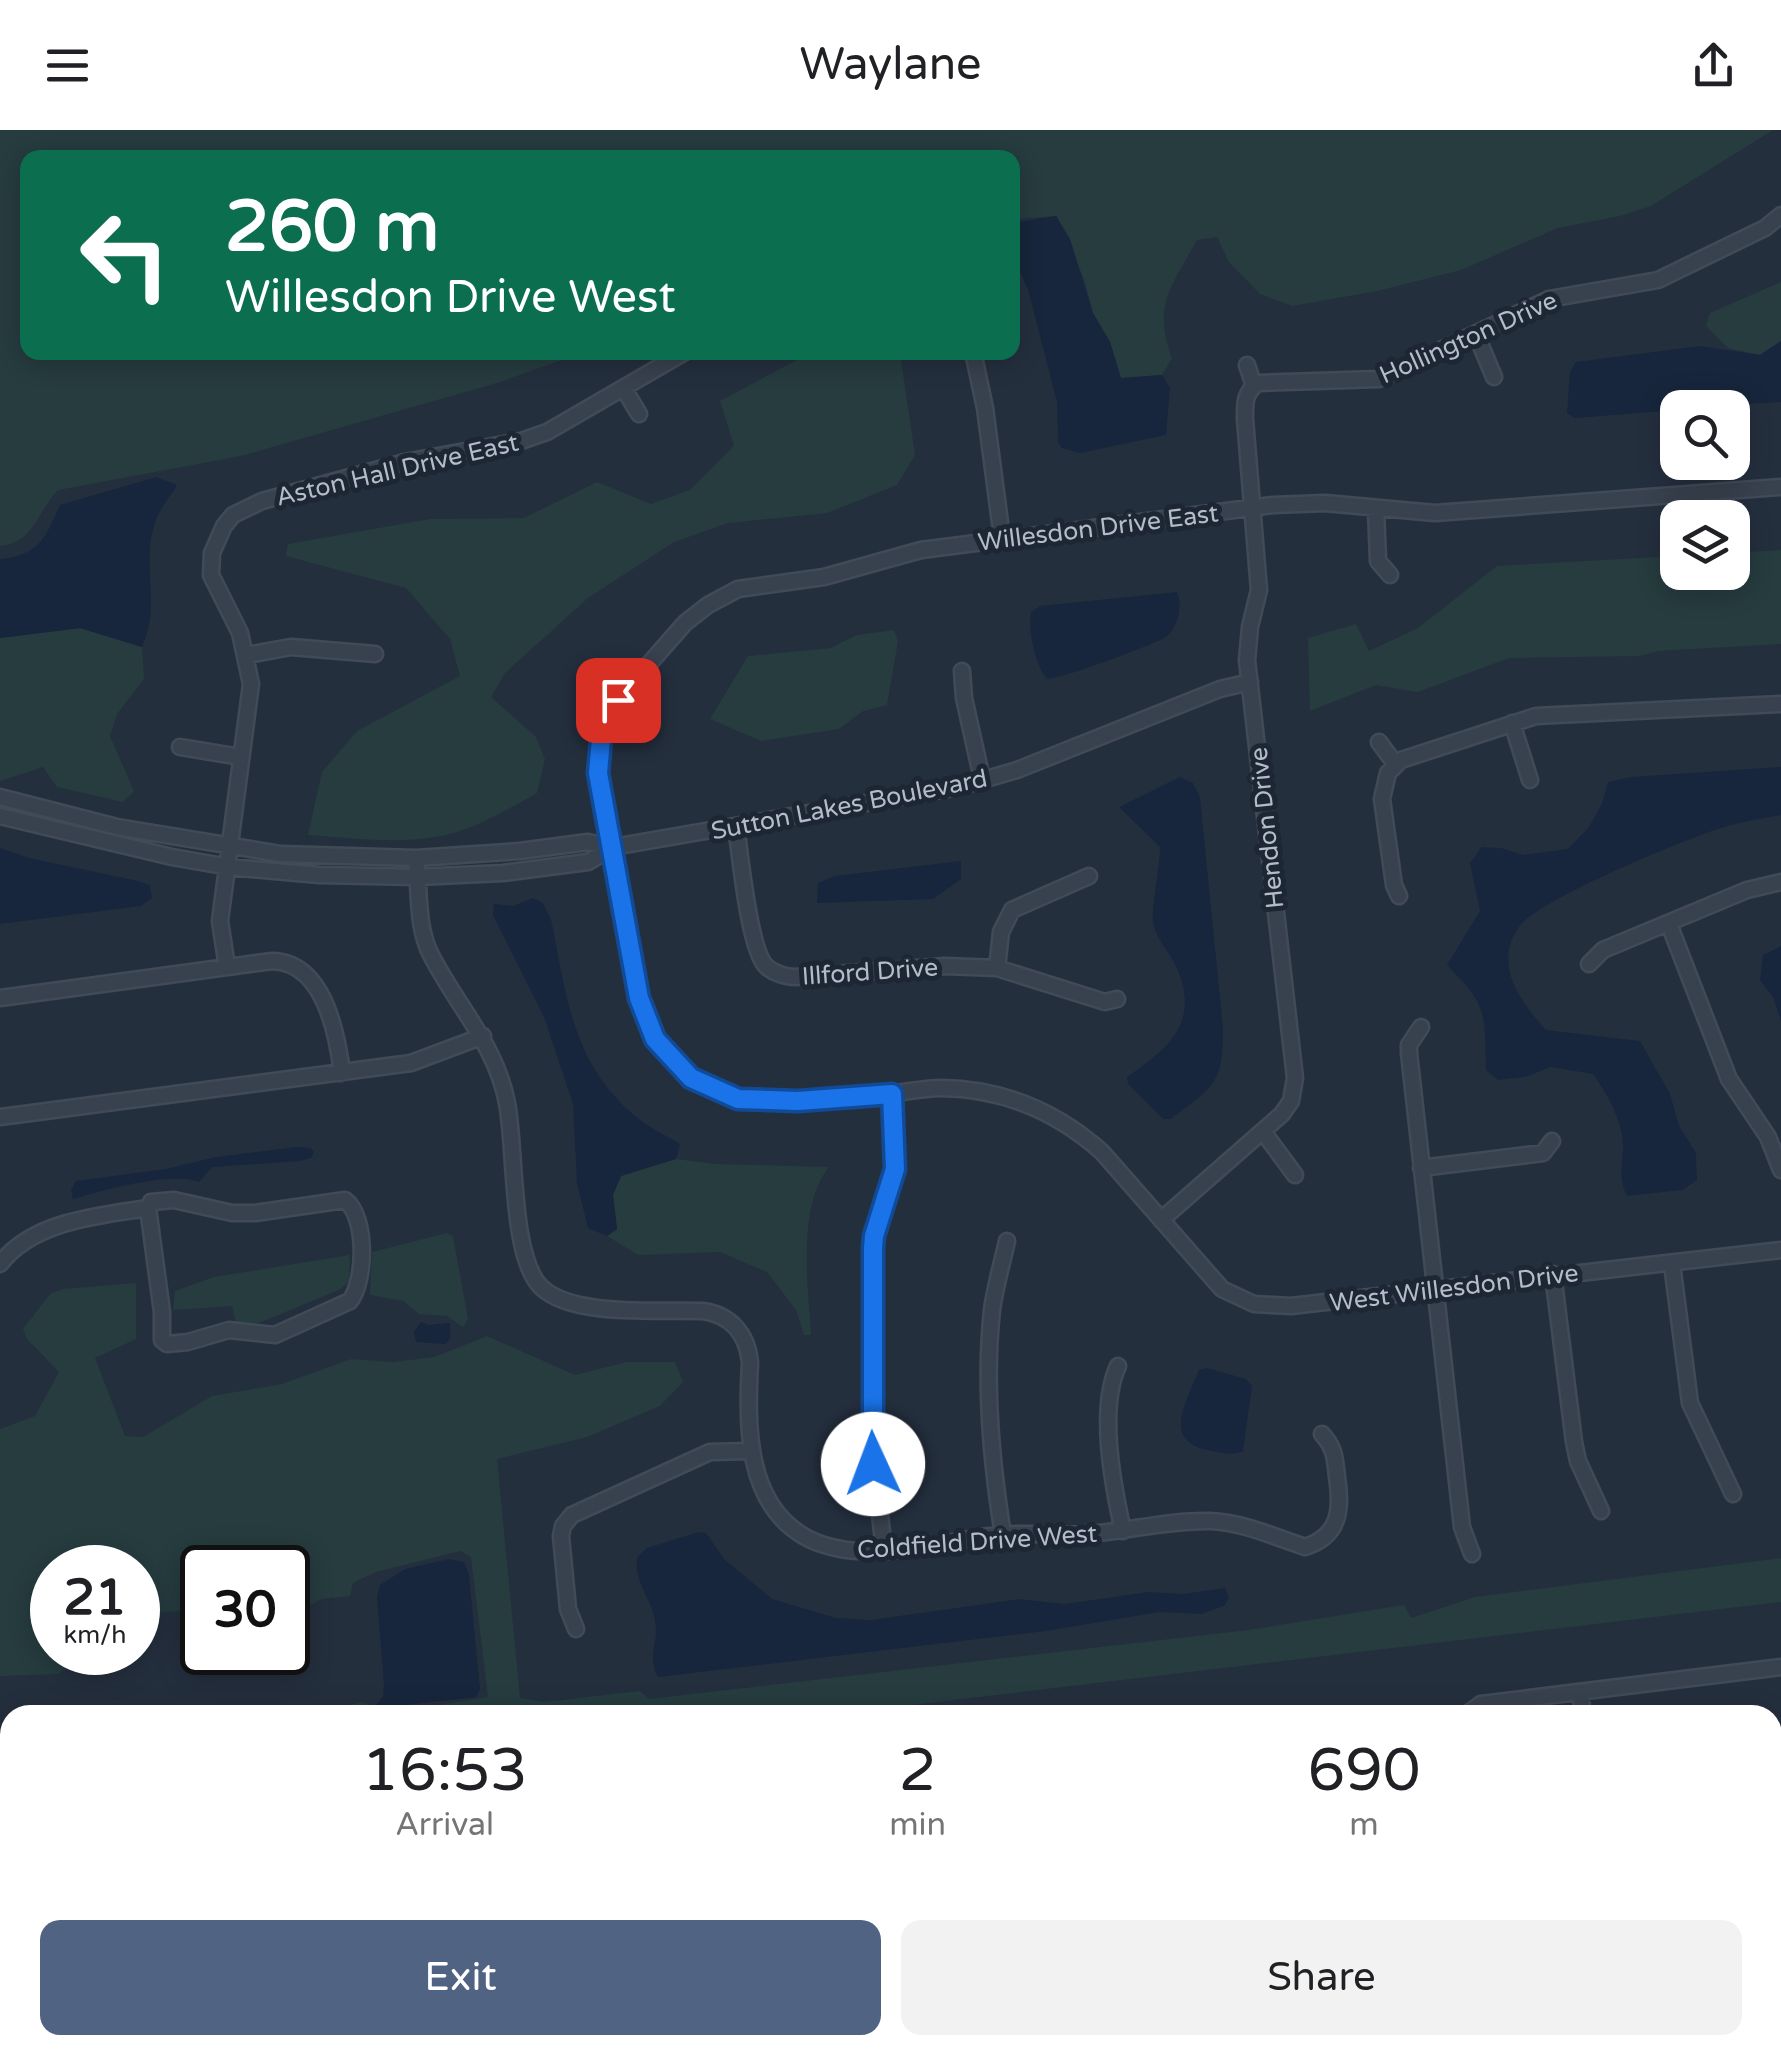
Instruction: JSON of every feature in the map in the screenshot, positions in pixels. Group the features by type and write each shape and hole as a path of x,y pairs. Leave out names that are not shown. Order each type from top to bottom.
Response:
{"street":[{"name":"Hollington Drive","path":"1256,385 1379,379 1564,294 1658,280 1765,228 1781,215"},
{"path":"1476,334 1494,378"},
{"name":"Aston Hall Drive East","path":"247,655 240,632 211,575 212,552 233,515 262,501 405,462 521,442 547,432 672,360"},
{"path":"974,360 985,408 1002,538"},
{"path":"1247,365 1256,385"},
{"name":"Hendon Drive","path":"1161,1220 1264,1133 1287,1108 1295,1078 1250,682 1249,638 1259,590 1245,419 1246,398 1256,385"},
{"path":"624,389 638,414"},
{"name":"Willesdon Drive East","path":"892,1094 750,1101 702,1084 680,1069 655,1039 639,998 598,773 602,728 620,697 685,623 708,604 738,589 824,577 890,557 1002,538 1253,507 1324,503 1436,513 1781,487"},
{"path":"1376,510 1378,561 1390,575"},
{"path":"227,967 220,931 251,684 247,655 290,646 375,654"},
{"path":"962,671 982,780"},
{"name":"Sutton Lakes Boulevard","path":"0,797 117,827 230,848 329,857 416,858 588,842 613,847 860,806 982,780 1018,770 1220,689 1250,682"},
{"path":"1399,896 1394,885 1382,799 1388,774 1401,760 1536,716 1781,704"},
{"path":"1512,723 1530,780"},
{"path":"1379,742 1396,765"},
{"path":"180,747 241,756"},
{"path":"63,831 66,813"},
{"name":"Sutton Lakes Boulevard","path":"0,816 229,867 319,875 418,878 503,873 588,862 613,847"},
{"name":"Illford Drive","path":"736,826 754,942 770,969 796,977 945,966 997,968 1105,1002 1116,999"},
{"name":"Coldfield Drive West","path":"416,858 422,924 430,955 483,1036 504,1088 522,1247 531,1274 552,1296 581,1306 703,1311 738,1328 748,1348 750,1451 766,1494 806,1537 843,1550 884,1550 1003,1534 1122,1531 1206,1520 1305,1547 1328,1536 1341,1507 1333,1446 1322,1434"},
{"path":"997,968 1001,932 1012,910 1089,876"},
{"path":"1588,964 1603,950 1747,890 1781,882"},
{"path":"1669,924 1730,1079 1768,1137 1781,1170"},
{"path":"0,998 278,961 305,972 333,1023 342,1072"},
{"path":"1421,1027 1409,1046 1462,1526 1472,1554"},
{"path":"0,1117 428,1059 483,1036"},
{"name":"West Willesdon Drive","path":"892,1094 940,1088 981,1092 1030,1104 1066,1122 1102,1152 1213,1282 1254,1304 1291,1306 1781,1250"},
{"path":"884,1550 872,1444 873,1248 895,1169 892,1094"},
{"path":"1264,1133 1295,1175"},
{"path":"1421,1168 1542,1153 1552,1141"},
{"path":"174,1200 232,1212 255,1212 345,1200 352,1205 360,1231 362,1256 356,1294 274,1334 223,1331 167,1344 162,1340 148,1208 151,1202 174,1200"},
{"path":"0,1264 27,1237 148,1208"},
{"path":"1003,1534 989,1395 992,1308 1007,1241"},
{"path":"1672,1264 1690,1404 1733,1494"},
{"path":"1553,1274 1574,1442 1578,1461 1601,1511"},
{"path":"1118,1366 1111,1380 1108,1416 1122,1531"},
{"path":"576,1630 568,1609 561,1546 563,1526 572,1515 710,1452 750,1451"},
{"path":"1480,1705 1781,1668"},
{"path":"1580,1692 1582,1705"}],"green space":[{"path":"0,130 1773,130 1651,206 1558,228 1461,270 1377,291 1292,306 1260,294 1229,262 1217,237 1197,240 1173,283 1165,309 1166,339 1172,358 1162,375 1121,378 1057,216 1020,219 1020,150 20,150 20,360 562,360 497,383 241,456 58,490 28,533 0,546"},
{"path":"1781,282 1781,341 1760,355 1728,348 1706,326 1710,313"},
{"path":"797,360 901,360 915,455 897,485 827,513 728,523 674,542 588,598 505,673 491,697 536,737 545,759 537,793 475,825 435,837 388,840 308,835 322,772 357,731 460,676 450,639 406,588 286,556 288,544 430,519 524,518 597,482 651,504 690,490 734,446 720,401"},
{"path":"1781,550 1781,644 1658,651 1640,656 1509,658 1418,692 1376,685 1310,711 1308,638 1356,624 1369,651 1418,628 1497,566 1660,557 1660,590 1750,590 1750,552"},
{"path":"80,628 142,647 144,679 117,714 110,736 134,791 123,802 57,787 43,767 0,781 0,638"},
{"path":"894,630 898,641 887,705 863,711 839,729 761,741 710,719 748,656 831,648 857,635"},
{"path":"676,1159 829,1167 819,1183 808,1224 811,1335 804,1335 796,1310 767,1272 720,1252 638,1255 607,1236 617,1229 613,1194 621,1176"},
{"path":"447,1233 453,1236 468,1319 463,1327 447,1316 419,1314 403,1301 370,1295 372,1252"},
{"path":"350,1255 349,1282 339,1290 254,1325 236,1323 232,1306 173,1310 175,1291 214,1277"},
{"path":"136,1283 136,1339 95,1358 125,1436 143,1437 212,1396 282,1384 351,1359 393,1362 435,1357 487,1336 575,1375 627,1362 675,1362 683,1382 660,1406 587,1437 497,1459 520,1698 544,1702 640,1691 649,1699 1249,1630 1404,1605 1411,1618 1475,1597 1781,1558 1781,1602 911,1705 438,1705 488,1697 471,1557 460,1551 376,1572 353,1583 350,1596 322,1599 310,1605 310,1545 180,1545 180,1611 160,1613 160,1545 30,1545 30,1675 0,1676 0,1429 35,1416 59,1372 27,1339 23,1329 50,1294 63,1289"}],"water":[{"path":"1056,216 1070,239 1093,313 1110,342 1121,378 1162,375 1170,388 1166,435 1080,453 1062,448 1058,442 1057,402 1028,289 1020,272 1020,222"},
{"path":"1781,341 1781,402 1750,404 1750,390 1660,390 1660,411 1575,418 1567,413 1570,372 1576,362 1700,346 1760,355"},
{"path":"156,477 177,485 158,516 152,536 150,615 142,647 80,628 0,638 0,559 33,549 60,505"},
{"path":"1177,592 1178,616 1167,636 1071,673 1047,679 1043,673 1031,629 1031,612 1040,606"},
{"path":"1781,767 1781,815 1709,832 1616,870 1532,915 1511,941 1508,955 1513,982 1546,1030 1640,1041 1670,1094 1679,1126 1696,1153 1697,1180 1682,1190 1627,1196 1622,1178 1621,1129 1593,1074 1551,1067 1525,1077 1498,1080 1486,1070 1482,1011 1471,991 1447,965 1480,911 1470,863 1482,847 1523,855 1568,849 1588,828 1602,804 1608,782"},
{"path":"1180,777 1193,783 1200,797 1223,1047 1218,1073 1206,1091 1171,1119 1163,1119 1128,1084 1127,1077 1155,1056 1175,1034 1182,1021 1184,990 1153,923 1160,847 1119,807"},
{"path":"0,848 138,881 150,885 152,898 141,906 0,924"},
{"path":"961,861 961,879 933,899 817,903 818,883 835,876"},
{"path":"533,898 543,903 551,919 568,1003 586,1054 617,1099 640,1120 680,1144 676,1159 621,1176 613,1195 617,1229 607,1236 588,1228 577,1183 573,1104 544,1017 493,915 494,904 513,906"},
{"path":"1781,946 1781,1021 1773,997 1760,980 1763,955"},
{"path":"311,1148 311,1158 212,1167 199,1182 155,1180 73,1199 71,1190 76,1181"},
{"path":"421,1322 450,1323 450,1339 445,1344 416,1342 414,1332"},
{"path":"1207,1368 1246,1379 1252,1386 1243,1451 1239,1453 1196,1446 1182,1430 1188,1395 1199,1370"},
{"path":"706,1533 724,1559 772,1599 836,1618 871,1620 1019,1599 1065,1604 1148,1592 1183,1594 1225,1588 1229,1598 1224,1606 1201,1614 1159,1612 1046,1631 658,1677 653,1659 655,1619 639,1577 637,1557 647,1548"},
{"path":"449,1559 464,1562 469,1575 480,1689 476,1697 376,1705 383,1697 384,1685 377,1597 380,1585 405,1569"}],"route":[{"path":"618,700 602,728 598,773 639,998 655,1039 691,1078 738,1099 798,1101 892,1094 895,1169 873,1248 873,1464"}]}
